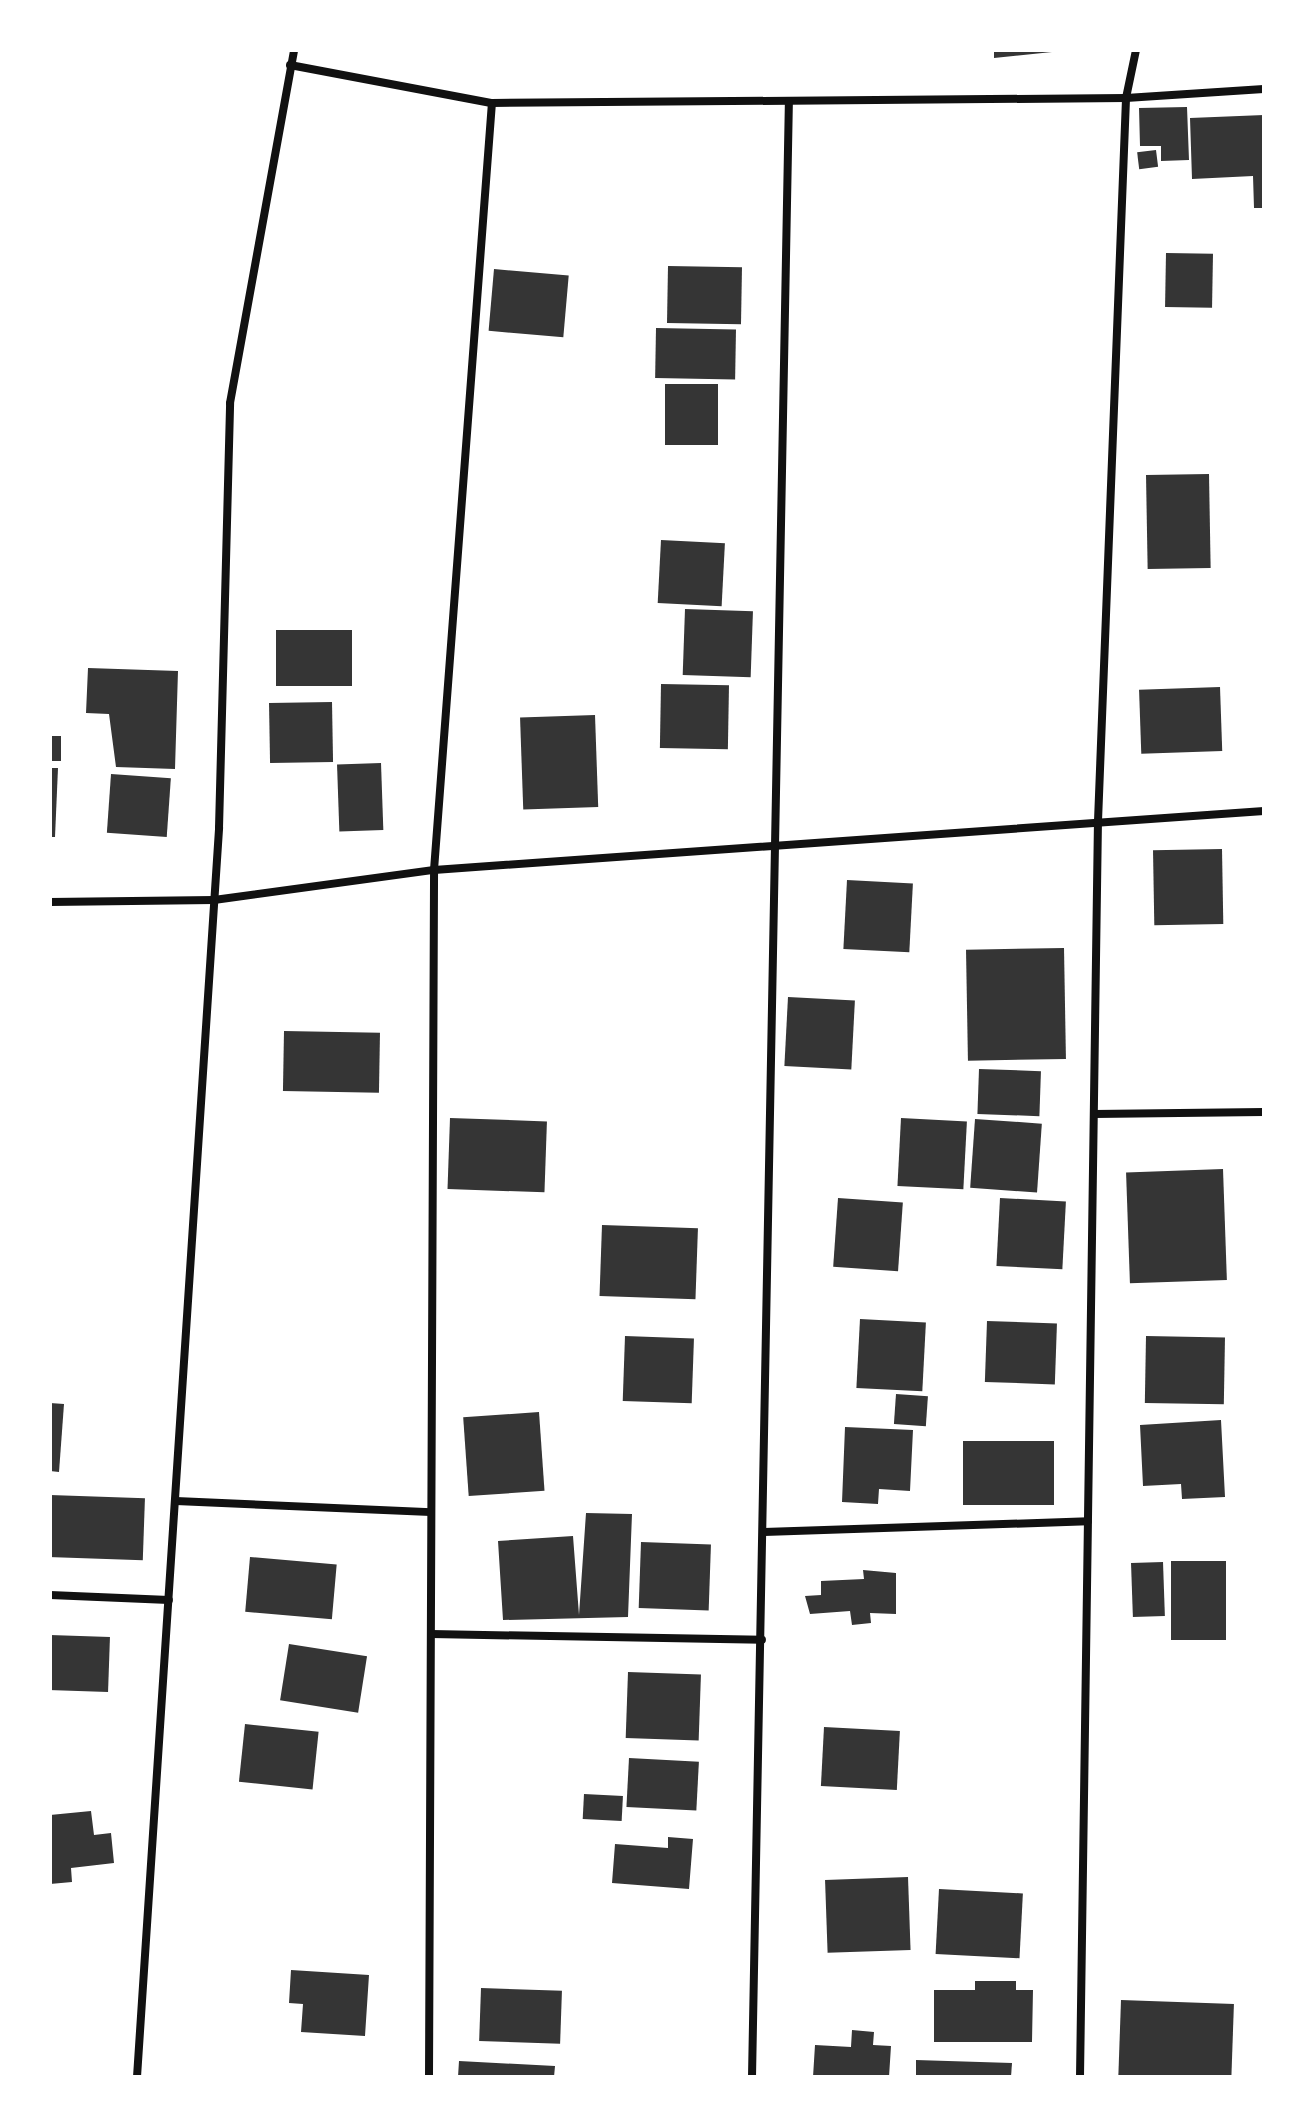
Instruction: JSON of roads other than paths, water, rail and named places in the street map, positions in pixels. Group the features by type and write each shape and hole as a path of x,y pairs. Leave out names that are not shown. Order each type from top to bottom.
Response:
{"street":[{"path":"137,2077 214,900 230,403 294,50"},
{"path":"1080,2077 1098,821 1126,98 1136,50"},
{"path":"290,65 492,103 1126,98 1264,89"},
{"path":"752,2077 780,845 789,101"},
{"path":"429,2077 434,870 492,103"},
{"path":"50,902 214,900 434,870 1264,811"},
{"path":"1094,1114 1264,1112"},
{"path":"176,1501 431,1512"},
{"path":"764,1532 1088,1521"},
{"path":"50,1595 169,1600"},
{"path":"431,1634 762,1640"}]}
